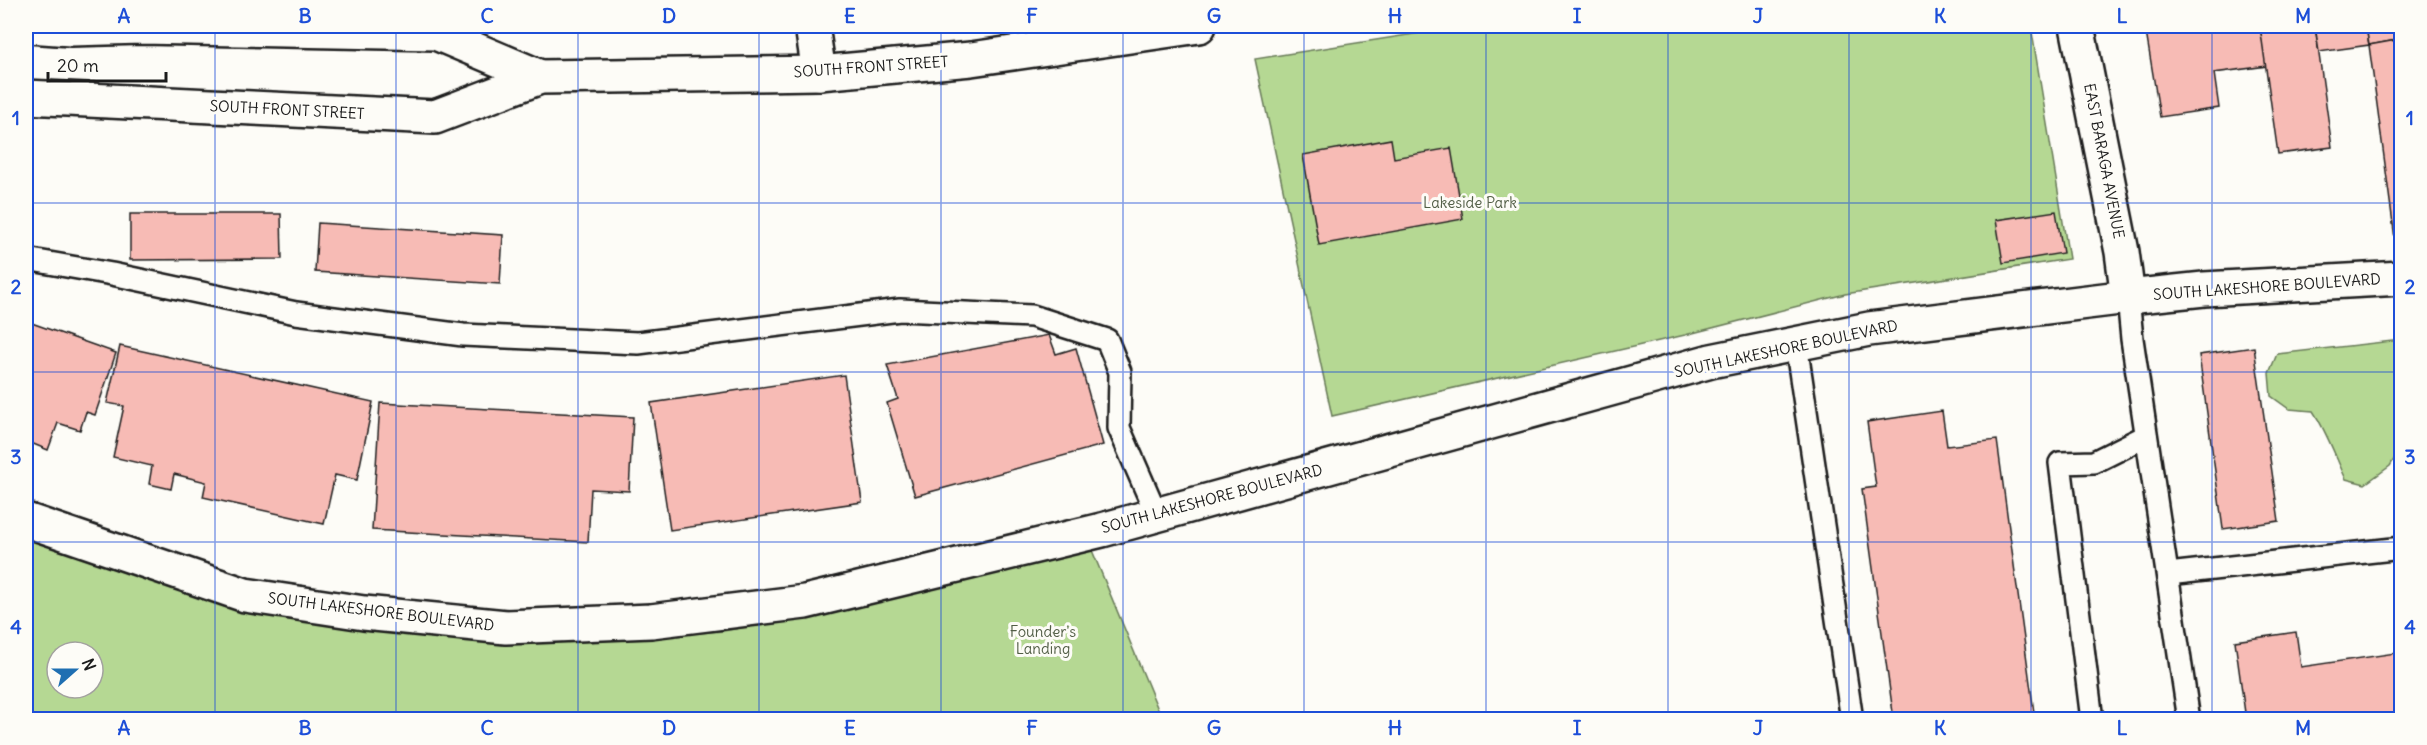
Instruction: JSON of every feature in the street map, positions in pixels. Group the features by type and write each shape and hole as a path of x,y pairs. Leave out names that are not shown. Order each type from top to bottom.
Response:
{"street":[{"name":"SOUTH FRONT STREET","path":"29,26 71,29 142,27 425,29 540,77"},
{"path":"812,26 819,73"},
{"name":"SOUTH FRONT STREET","path":"26,97 435,117 540,77 819,73 971,59 1199,26"},
{"name":"EAST BARAGA AVENUE","path":"2077,26 2122,252 2128,297"},
{"name":"SOUTH LAKESHORE BOULEVARD","path":"26,520 245,595 364,613 506,627 651,621 805,602 1102,530 1156,513 1711,361 1869,328 2204,289 2402,278"}],"lane":[{"path":"26,259 112,274 296,313 463,335 638,343 900,310 1032,316 1107,340 1120,372 1119,428 1156,513"},
{"path":"2128,297 2132,339 2189,720"},
{"path":"1796,344 1852,720"},
{"path":"2092,720 2060,463 2094,462 2146,436"},
{"path":"2168,574 2402,548"}],"green space":[{"name":"Lakeside Park","path":"1465,26 2031,26 2069,259 1845,294 1685,335 1332,416 1255,59"},
{"path":"2401,340 2401,448 2390,466 2365,484 2346,479 2313,411 2289,409 2271,396 2269,373 2277,354"},
{"name":"Founder's Landing","path":"26,533 435,633 611,640 723,631 829,613 1091,548 1162,719 26,720"}],"building":[{"path":"2145,26 2260,26 2267,66 2214,73 2219,108 2160,117"},
{"path":"2260,26 2315,26 2332,147 2278,154"},
{"path":"2315,26 2366,26 2369,45 2319,52"},
{"path":"2366,26 2402,26 2402,39 2369,45"},
{"path":"2402,39 2402,246 2396,246 2369,45"},
{"path":"1391,139 1394,158 1451,148 1463,219 1319,245 1303,155"},
{"path":"2056,211 2063,253 2003,263 1996,220"},
{"path":"130,214 281,214 282,259 130,260"},
{"path":"318,223 503,235 500,284 315,272"},
{"path":"26,321 116,353 95,415 86,412 80,430 58,423 48,450 26,441"},
{"path":"1049,335 1056,354 1076,348 1103,445 915,496 887,403 898,399 887,365"},
{"path":"120,346 373,402 357,480 335,475 324,524 203,497 206,482 174,474 171,489 149,484 152,466 113,457 124,406 107,403"},
{"path":"2254,347 2279,521 2223,529 2199,355"},
{"path":"844,375 862,502 670,530 651,403"},
{"path":"380,403 633,417 629,491 591,489 588,542 372,530"},
{"path":"1942,411 1947,446 1997,440 2035,720 1894,720 1862,489 1876,487 1867,422"},
{"path":"2296,632 2301,667 2402,652 2402,720 2246,720 2235,641"}]}
